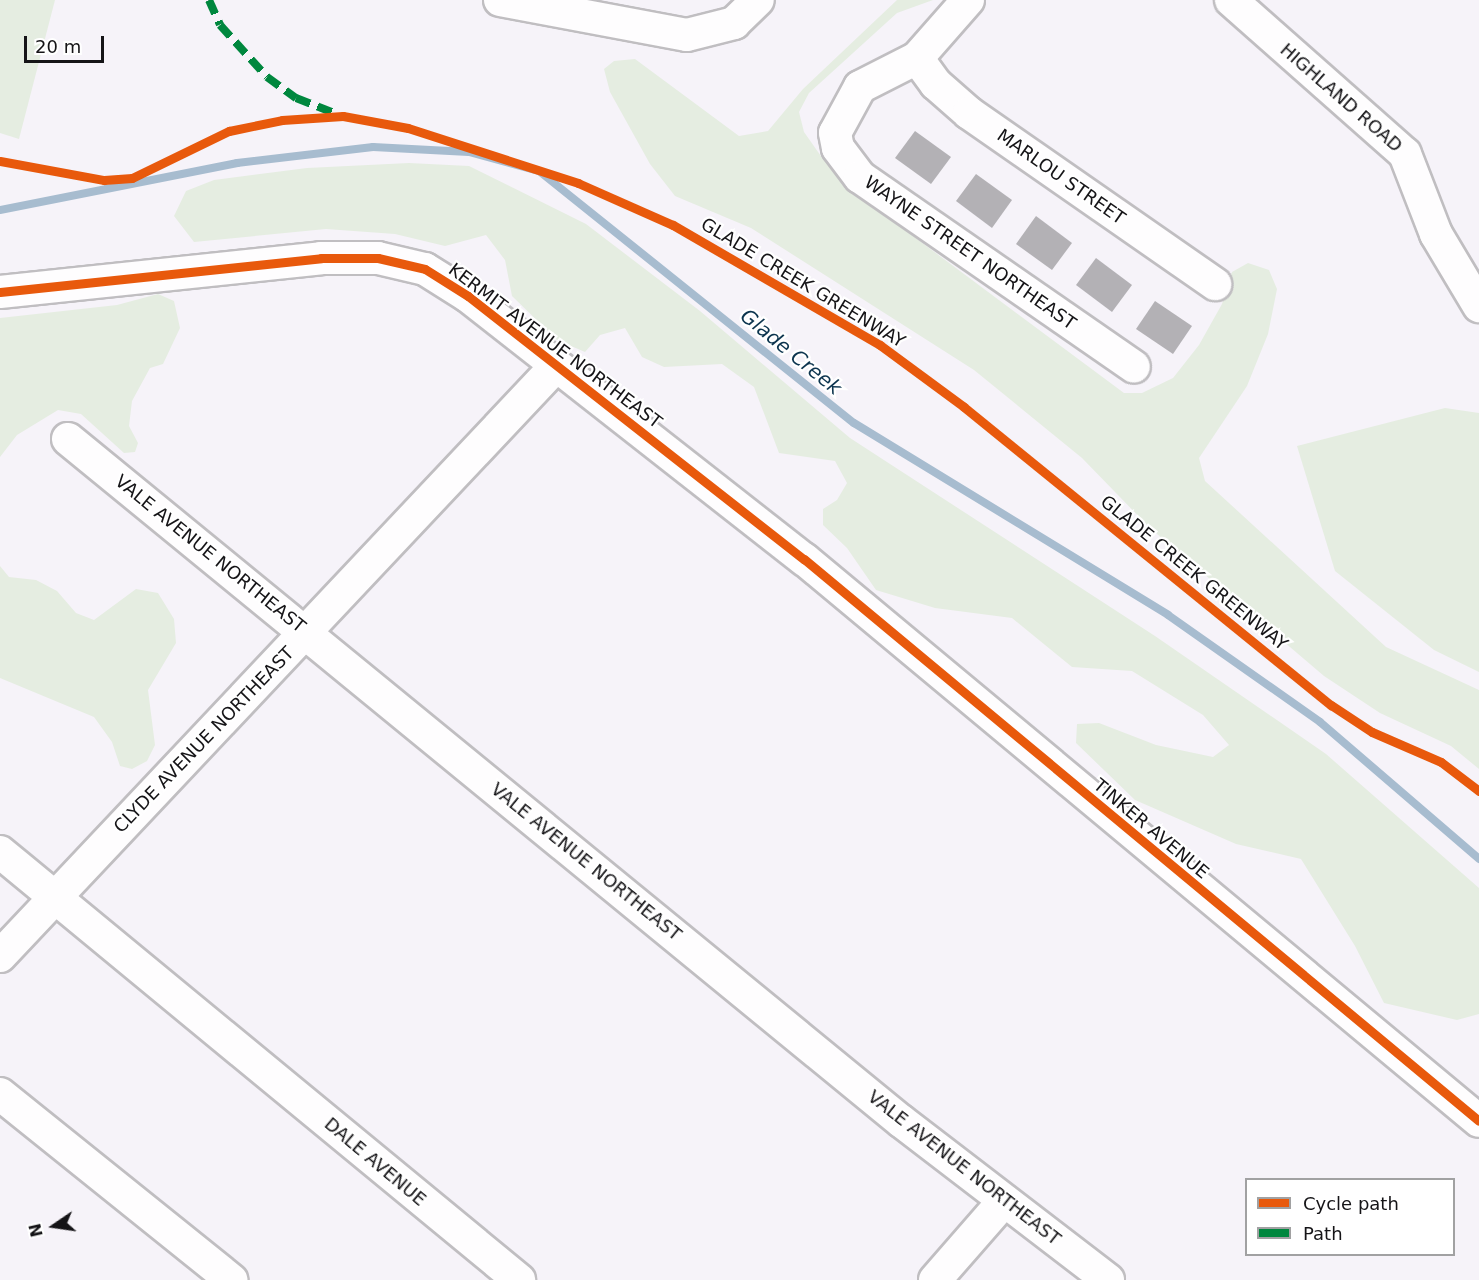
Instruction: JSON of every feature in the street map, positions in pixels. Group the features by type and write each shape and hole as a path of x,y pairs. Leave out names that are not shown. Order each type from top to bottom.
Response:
{"street":[{"path":"500,0 687,35 734,23 759,0"},
{"name":"WAYNE STREET NORTHEAST","path":"968,0 917,58 860,87 835,133 838,148 860,177 1134,367"},
{"name":"HIGHLAND ROAD","path":"1231,0 1405,154 1436,234 1479,306"},
{"name":"MARLOU STREET","path":"917,58 936,84 969,113 1215,284"},
{"name":"KERMIT AVENUE NORTHEAST","path":"0,292 288,261 378,258 425,269 556,366 804,559"},
{"name":"CLYDE AVENUE NORTHEAST","path":"0,956 307,633 556,366"},
{"name":"VALE AVENUE NORTHEAST","path":"68,439 1004,1201 1108,1280"},
{"name":"TINKER AVENUE","path":"804,559 1479,1121"},
{"name":"DALE AVENUE","path":"0,852 519,1280"},
{"path":"0,1094 231,1280"},
{"path":"934,1280 1004,1201"}],"shaded area":[{"path":"0,0 55,0 19,139 0,133"},
{"path":"897,0 933,0 897,13 809,93 799,112 804,132 823,159 917,239 1124,393 1142,393 1173,378 1199,345 1222,304 1232,272 1248,263 1269,270 1277,289 1268,334 1247,386 1199,458 1205,481 1386,647 1479,690 1479,769 1451,746 1380,713 1324,676 1150,528 1082,458 974,370 751,228 675,196 650,164 610,92 604,69 614,61 635,59 739,136 768,131 803,89"},
{"path":"409,163 469,166 586,224 700,311 850,438 1155,636 1326,754 1479,888 1479,1014 1457,1020 1384,1003 1355,946 1301,859 1236,844 1135,800 1076,743 1077,724 1099,723 1156,745 1213,757 1229,745 1203,715 1132,671 1072,667 1012,618 935,608 876,590 847,548 823,525 823,509 837,500 847,483 835,461 779,453 754,387 722,364 664,367 642,357 625,328 600,335 585,352 557,340 512,296 505,260 486,235 445,246 395,234 326,229 194,242 174,216 186,191 214,180 307,168"},
{"path":"158,294 174,301 180,328 163,364 150,368 132,401 129,426 138,443 135,452 124,453 81,414 58,410 17,435 0,457 0,318 117,305"},
{"path":"1445,408 1479,413 1479,672 1434,650 1335,571 1297,446"},
{"path":"0,566 9,577 36,580 57,591 76,613 94,620 136,589 158,593 174,619 176,643 148,690 155,745 147,761 132,769 120,766 112,742 94,717 0,678"}],"building":[{"path":"915,131 951,157 931,184 895,158"},
{"path":"976,174 1012,200 992,228 956,201"},
{"path":"1036,216 1072,243 1052,270 1016,244"},
{"path":"1096,258 1132,285 1112,312 1076,285"},
{"path":"1155,301 1192,326 1173,354 1136,329"}],"waterway":[{"name":"Glade Creek","path":"0,210 237,163 373,147 469,152 539,171 854,423 1168,615 1320,722 1479,859"}],"marked path":[{"path":"209,0 220,25 267,77 296,98 334,113"}],"cycle path":[{"name":"GLADE CREEK GREENWAY","path":"0,161 104,180 132,178 229,131 282,120 343,116 408,128 578,183 673,225 880,345 964,407 1331,705 1372,732 1441,762 1479,791"},
{"path":"0,292 321,258 378,258 425,269 468,296 804,559 1479,1121"}]}
